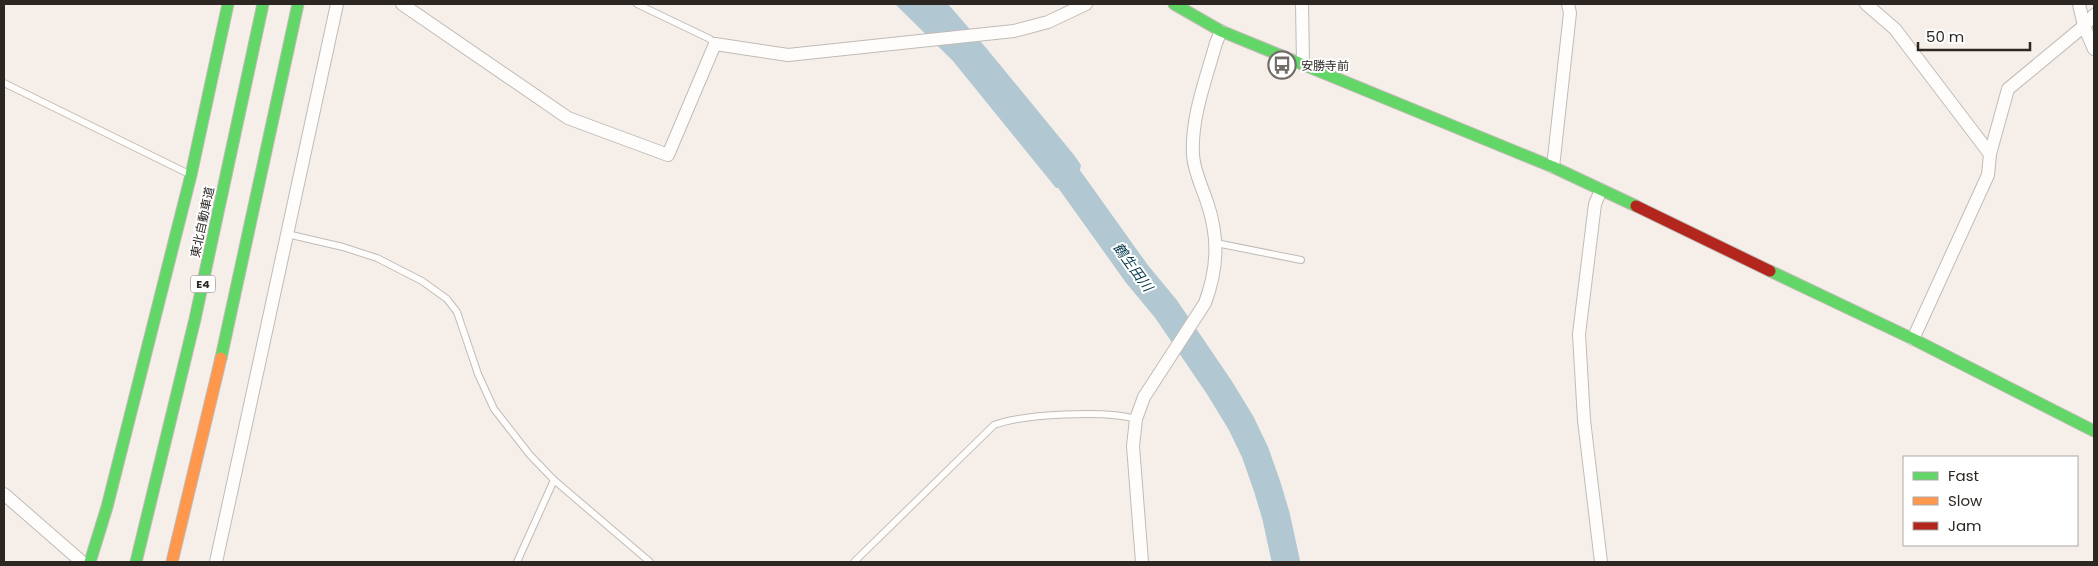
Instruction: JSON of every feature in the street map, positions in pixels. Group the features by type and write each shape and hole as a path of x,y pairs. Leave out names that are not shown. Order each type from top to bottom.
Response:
{"main road":[{"path":"90,562 107,507 191,175 228,4"},
{"name":"東北自動車道","path":"136,562 195,319 263,4"},
{"path":"172,562 230,323 298,4"},
{"path":"1174,4 1221,31 1554,167 1913,339 2094,431"}],"street":[{"path":"216,562 337,4"},
{"path":"402,4 568,118 668,155 715,44 788,55 1014,30 1034,26 1086,4"},
{"path":"1302,4 1303,64"},
{"path":"1554,167 1570,13 1568,4"},
{"path":"1866,4 1894,29 1990,154"},
{"path":"2079,4 2084,26 2094,49"},
{"path":"1913,339 1988,175 1990,154 2008,89 2084,26 2094,14"},
{"path":"1142,562 1133,446 1136,419 1144,397 1205,303 1211,288 1216,257 1216,243 1210,211 1193,156 1193,140 1194,122 1221,31"},
{"path":"1601,190 1595,204 1579,334 1584,420 1601,562"},
{"path":"4,494 82,562"}],"lane":[{"path":"637,4 710,39 715,44"},
{"path":"4,83 191,175"},
{"path":"287,234 343,247 377,258 422,282 447,299 457,312 478,374 494,408 530,455 554,480 650,562"},
{"path":"1216,243 1301,260"},
{"path":"854,562 994,424 1021,417 1114,414 1136,419"},
{"path":"517,562 554,480"}],"water":[{"path":"895,4 948,4 1081,165 1076,188 1056,188 953,61"}],"waterway":[{"name":"鶴生田川","path":"1054,158 1137,274 1166,309 1241,423 1255,452 1267,486 1286,562"}],"traffic: fast":[{"path":"90,562 107,507 191,175 228,4"},
{"path":"136,562 195,319 263,4"},
{"path":"221,358 298,4"},
{"path":"1174,4 1221,31 1553,167 1636,206"},
{"path":"1770,271 1913,339 2094,431"}],"traffic: slow":[{"path":"172,562 221,358"}],"traffic: jam":[{"path":"1636,206 1770,271"}],"place":[{"name":"安勝寺前","path":"1282,65"}]}
